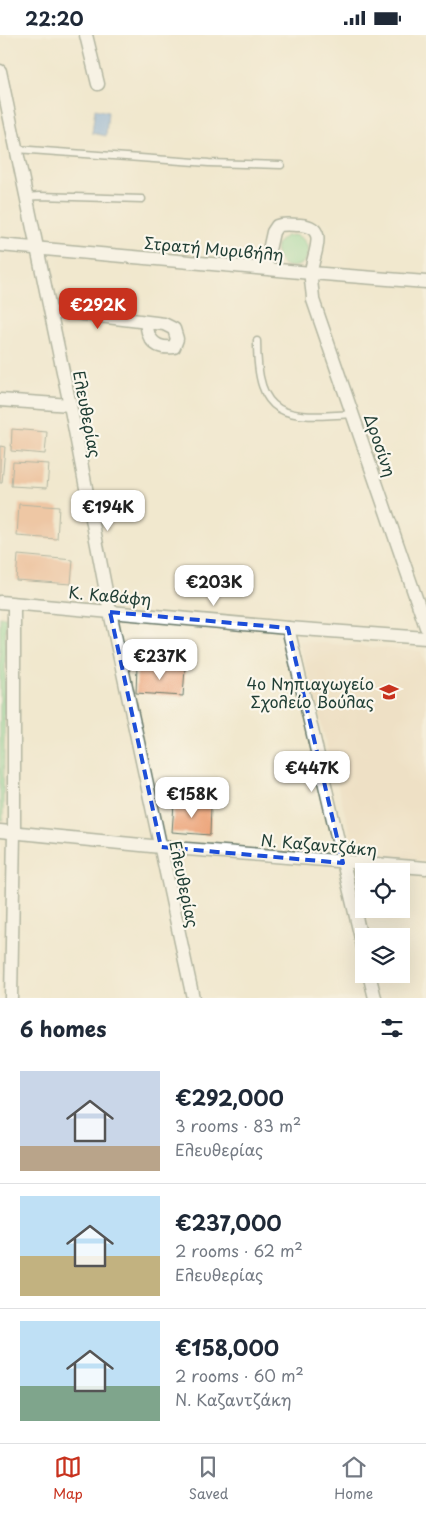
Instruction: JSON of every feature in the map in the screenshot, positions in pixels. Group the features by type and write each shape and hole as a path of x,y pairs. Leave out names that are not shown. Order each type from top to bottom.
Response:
{"street":[{"path":"86,35 98,83"},
{"name":"Ελευθερίας","path":"0,71 70,405 110,611 193,998"},
{"name":"Δροσίνη","path":"265,269 277,226 281,224 309,226 315,230 318,237 311,273 314,300 426,627"},
{"name":"Στρατή Μυριβήλη","path":"0,245 426,282"},
{"path":"51,313 66,313 146,323"},
{"path":"0,400 70,405"},
{"name":"Κ. Καβάφη","path":"0,602 288,628 426,638"},
{"path":"11,998 14,832 14,604"},
{"path":"288,628 359,928"},
{"name":"Ν. Καζαντζάκη","path":"0,831 161,847 426,869"},
{"path":"371,983 375,998"}],"lane":[{"path":"16,149 209,163 281,165"},
{"path":"26,197 142,199"},
{"path":"257,341 257,364 261,383 267,399 276,408 287,413 323,416 353,414"}],"highlighted area":[{"path":"110,612 288,628 343,863 161,847"}],"shaded area":[{"path":"299,641 421,651 426,667 426,861 373,857 352,840"}],"green space":[{"path":"292,235 298,236 303,240 307,245 307,257 303,262 298,266 292,267 286,266 281,262 277,257 276,251 277,245 281,240 286,236"},
{"path":"0,617 6,617 3,820 0,820"}],"water":[{"path":"95,109 108,112 106,136 92,133"}],"building":[{"path":"12,429 47,432 45,454 11,451"},
{"path":"0,446 5,447 2,483 0,483"},
{"path":"13,462 49,464 47,488 11,486"},
{"path":"19,504 59,507 57,539 17,536"},
{"path":"18,555 73,560 71,584 16,580"},
{"path":"137,666 185,669 183,696 136,693"},
{"path":"174,804 211,806 210,835 172,832"}],"place":[{"name":"4ο Νηπιαγωγείο Σχολείο Βούλας","path":"389,692"}]}
